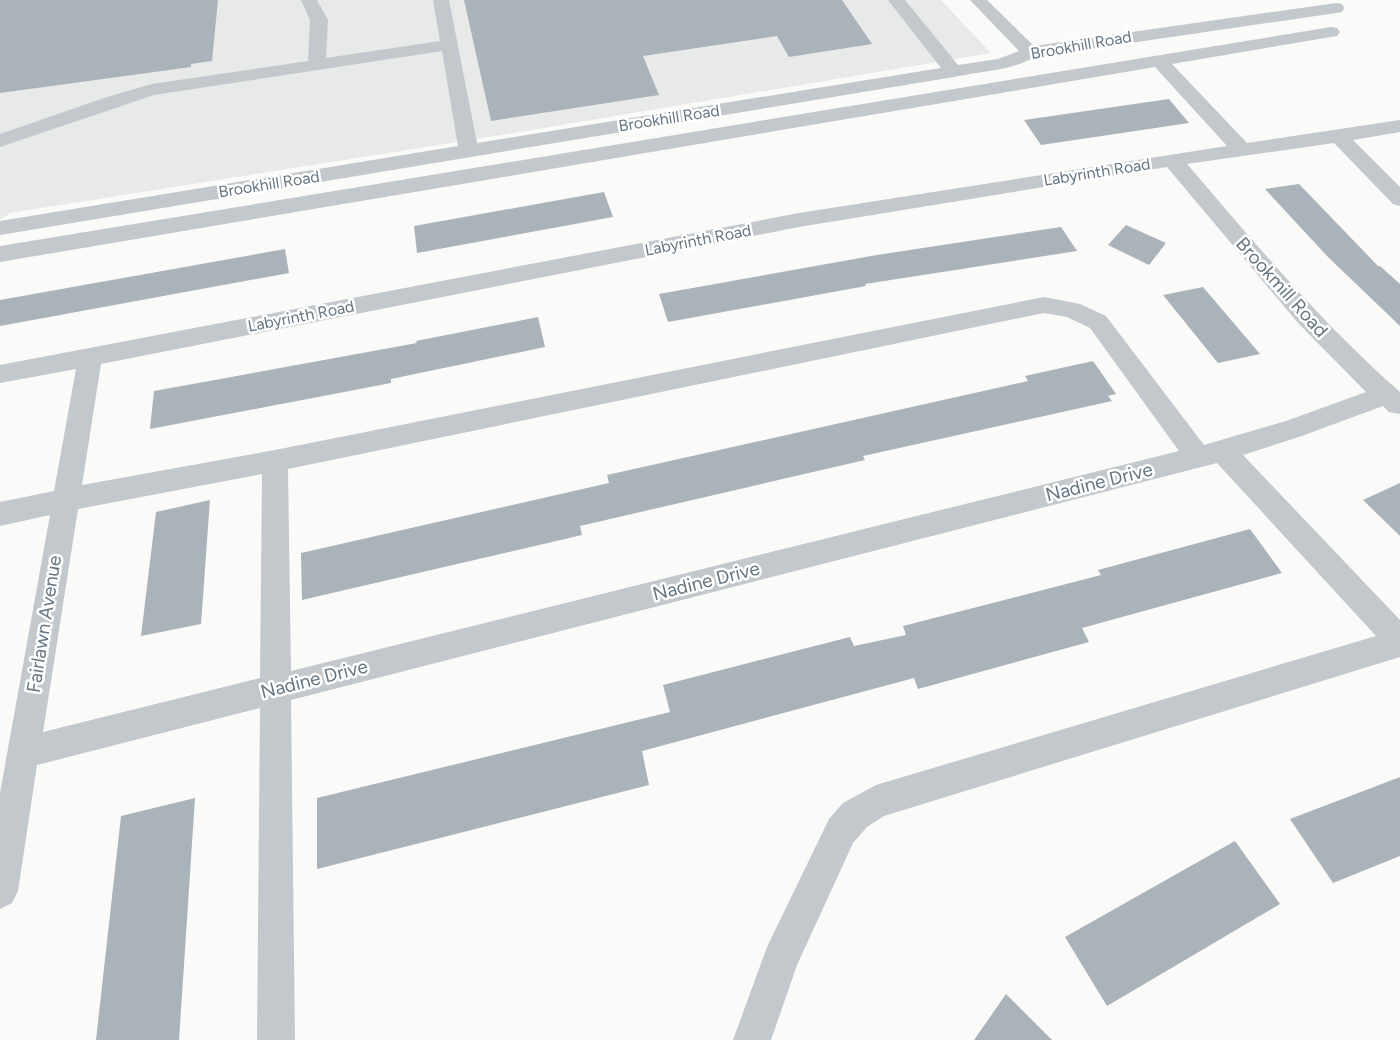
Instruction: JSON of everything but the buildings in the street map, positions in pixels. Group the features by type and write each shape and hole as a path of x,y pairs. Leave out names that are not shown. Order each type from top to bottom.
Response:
{"street":[{"path":"309,0 319,20 317,66"},
{"path":"441,0 469,151"},
{"path":"896,0 954,72"},
{"path":"978,0 1030,52"},
{"name":"Brookhill Road","path":"0,228 954,72 1018,60 1030,52 1231,15 1336,8"},
{"path":"0,254 1330,32"},
{"path":"0,141 114,101 152,90 450,45"},
{"path":"1159,61 1242,150"},
{"name":"Labyrinth Road","path":"0,374 799,220 1172,160 1338,136 1393,134"},
{"path":"1338,136 1400,198"},
{"name":"Brookmill Road","path":"1172,160 1301,312 1393,401"},
{"path":"0,514 1044,305 1063,307 1081,312 1098,322 1210,454 1400,642 876,802 855,815 841,831 780,960 752,1040"},
{"name":"Fairlawn Avenue","path":"0,891 15,763 90,357"},
{"name":"Nadine Drive","path":"15,763 276,689 1210,454 1393,401"},
{"path":"275,460 276,1040"}],"shaded area":[{"path":"0,0 941,0 991,53 502,135 10,213 0,220"}]}
